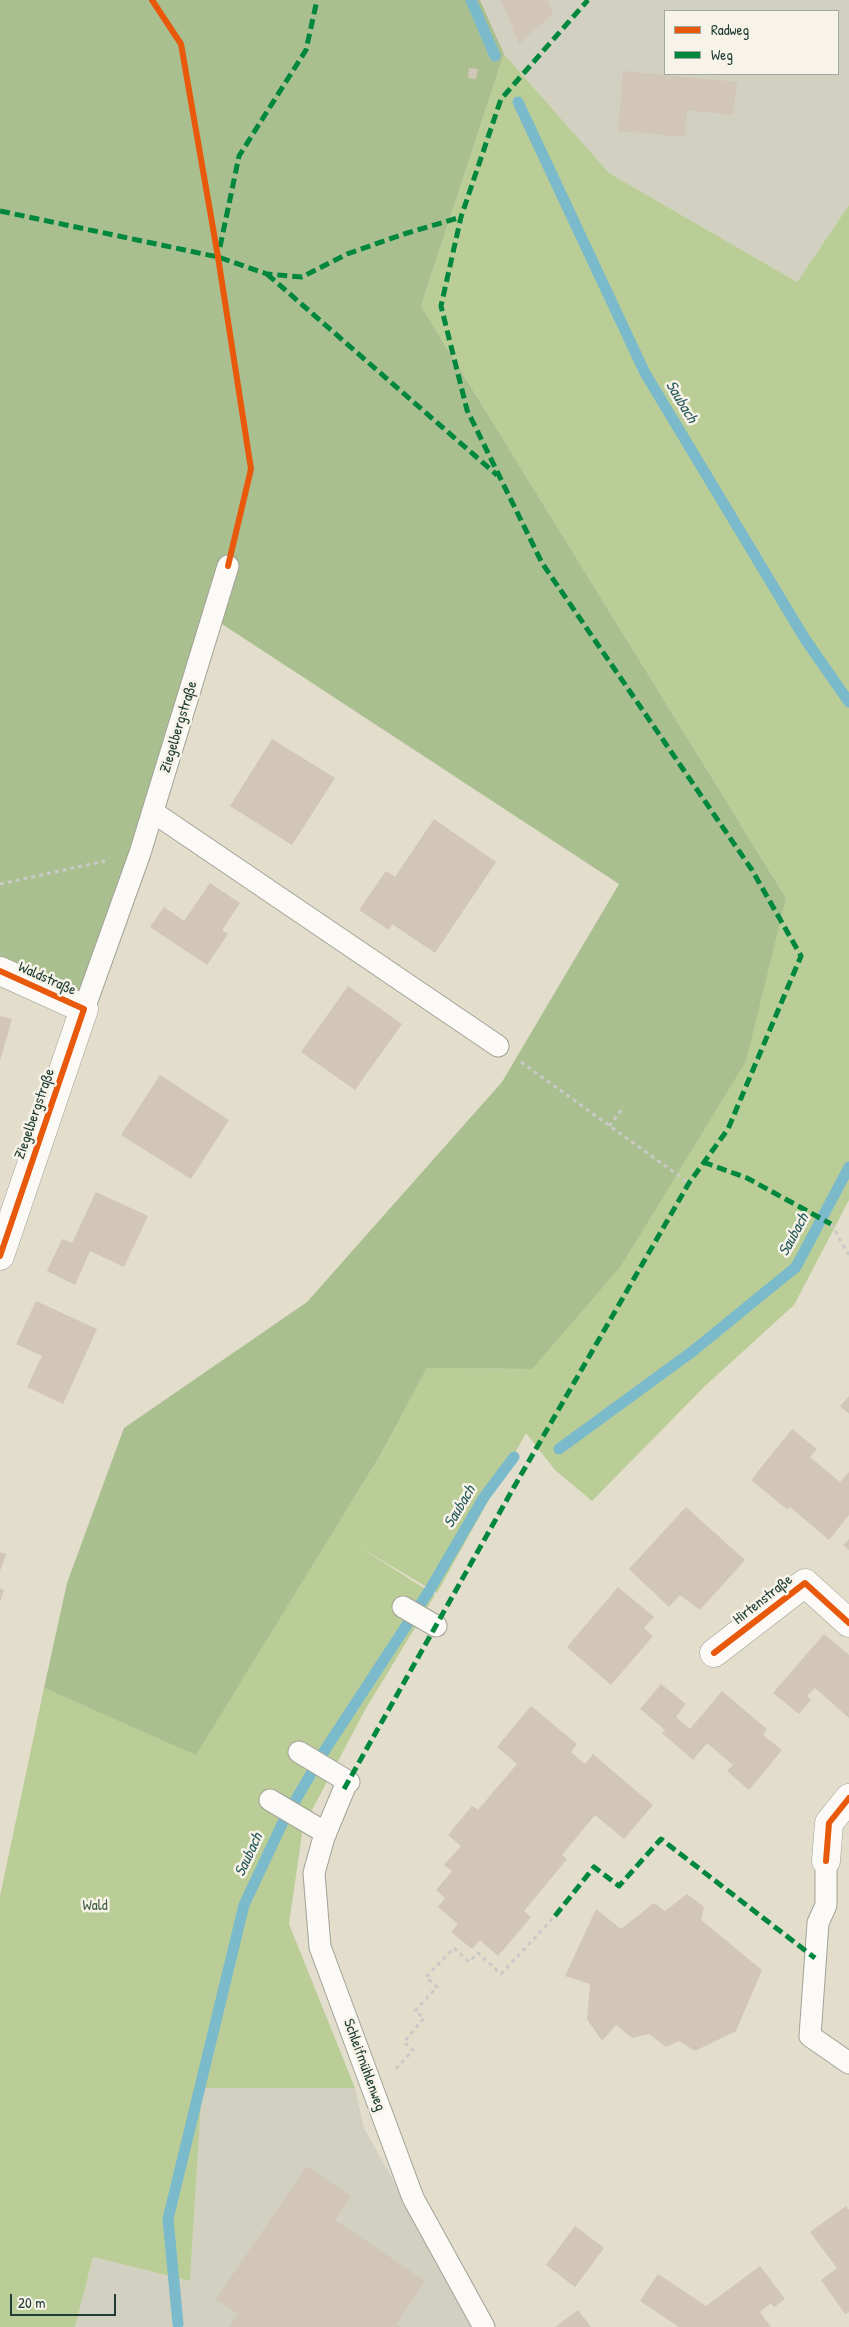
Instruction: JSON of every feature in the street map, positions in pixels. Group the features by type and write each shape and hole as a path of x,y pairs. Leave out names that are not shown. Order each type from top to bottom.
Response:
{"street":[{"name":"Waldstraße","path":"0,971 84,1009"},
{"name":"Ziegelbergstraße","path":"0,1256 84,1009"},
{"name":"Hirtenstraße","path":"714,1653 805,1583 849,1622"},
{"path":"826,1861 829,1823 849,1798"}],"lane":[{"name":"Ziegelbergstraße","path":"84,1009 140,853 228,566"},
{"path":"153,812 498,1046"},
{"name":"Schleifmühlenweg","path":"311,1759 347,1786 326,1833 314,1873 320,1947 413,2198 484,2327"},
{"path":"282,1807 326,1833"},
{"path":"826,1861 826,1905 818,1923 810,2036 849,2063"}],"path":[{"path":"0,884 140,853"},
{"path":"498,1046 689,1183"},
{"path":"609,1126 624,1107"},
{"path":"831,1224 849,1255"},
{"path":"374,2094 414,2050 404,2042 424,2018 415,2011 437,1987 426,1977 454,1948 469,1962 478,1953 501,1974 555,1916"}],"shaded area":[{"path":"480,0 849,0 849,205 797,282 609,173 504,54"},
{"path":"202,2088 355,2088 364,2128 475,2327 75,2327 93,2257 190,2281"}],"green space":[{"path":"0,0 480,0 504,54 421,306 786,898 746,1061 621,1266 532,1369 427,1368 381,1454 196,1755 44,1688 67,1583 124,1428 307,1302 502,1082 619,884 222,624 204,620 84,992 0,959"},
{"name":"Wald","path":"504,54 609,173 797,282 849,205 849,1200 794,1305 704,1387 592,1501 555,1470 526,1433 437,1593 359,1547 435,1595 365,1710 303,1827 289,1924 355,2088 202,2088 190,2281 93,2257 75,2327 0,2327 0,1896 44,1688 196,1754 381,1454 427,1368 532,1369 786,898 421,306"}],"building":[{"path":"501,0 547,0 553,13 519,44"},
{"path":"469,68 478,69 476,79 468,78"},
{"path":"623,71 737,82 733,115 687,110 685,137 618,131"},
{"path":"272,739 335,778 292,845 230,806"},
{"path":"434,819 496,862 435,953 392,924 389,930 359,910 386,871 395,877"},
{"path":"210,883 240,903 222,930 228,934 207,965 150,927 164,907 184,921"},
{"path":"348,986 402,1024 355,1090 301,1052"},
{"path":"0,1016 12,1019 0,1061"},
{"path":"160,1075 229,1120 191,1179 121,1135"},
{"path":"96,1192 148,1216 124,1267 90,1251 75,1285 47,1271 62,1239 72,1243"},
{"path":"36,1301 97,1329 63,1404 27,1387 42,1356 16,1344"},
{"path":"849,1396 849,1414 840,1406"},
{"path":"792,1429 817,1449 810,1457 840,1482 849,1472 849,1515 829,1540 790,1507 788,1510 751,1480"},
{"path":"686,1507 745,1560 700,1610 680,1595 669,1607 629,1569"},
{"path":"849,1539 849,1550 843,1545"},
{"path":"0,1552 6,1554 0,1571"},
{"path":"618,1587 654,1617 644,1628 653,1636 611,1685 567,1647"},
{"path":"0,1588 4,1590 0,1602"},
{"path":"824,1634 849,1655 849,1718 815,1688 807,1696 811,1700 799,1714 773,1693"},
{"path":"661,1684 686,1704 676,1717 690,1729 722,1691 767,1729 763,1735 782,1750 749,1790 727,1771 733,1765 707,1743 693,1760 662,1733 665,1730 640,1709"},
{"path":"531,1706 577,1744 571,1752 585,1764 593,1754 653,1805 624,1839 595,1815 562,1855 567,1859 524,1911 531,1917 498,1956 480,1940 472,1949 451,1932 458,1924 438,1907 445,1898 436,1890 452,1871 444,1865 461,1846 448,1835 472,1806 478,1810 517,1764 497,1747"},
{"path":"687,1894 704,1907 701,1920 762,1970 736,2031 695,2051 679,2041 666,2047 649,2034 632,2038 616,2025 602,2041 587,2019 590,1984 565,1976 596,1909 621,1929 654,1903 665,1911"},
{"path":"307,2166 351,2196 335,2220 425,2281 396,2324 401,2327 229,2327 238,2314 216,2299"},
{"path":"846,2206 849,2210 849,2312 845,2314 821,2280 837,2268 810,2232"},
{"path":"575,2226 604,2248 575,2287 546,2265"},
{"path":"760,2266 785,2299 774,2307 771,2303 760,2312 771,2327 679,2327 640,2301 658,2274 706,2306"},
{"path":"578,2310 591,2327 555,2327"}],"waterway":[{"name":"Saubach","path":"471,0 495,56"},
{"name":"Saubach","path":"518,102 645,373 805,639 849,702"},
{"name":"Saubach","path":"559,1449 693,1351 796,1267 849,1167"},
{"name":"Saubach","path":"178,2324 168,2219 244,1905 284,1820 323,1753 429,1591 484,1497 514,1457"}],"marked path":[{"path":"220,247 239,156 306,50 317,0"},
{"path":"344,1789 514,1487 689,1183 728,1129 801,956 752,870 542,563 467,410 441,306 461,217 501,99 588,0"},
{"path":"0,211 218,257 267,274 302,277 347,254 461,217"},
{"path":"267,274 497,475"},
{"path":"703,1162 747,1178 831,1224"},
{"path":"555,1916 594,1867 619,1886 661,1839 815,1958"}],"cycle path":[{"path":"152,0 181,44 218,257 251,469 228,566"},
{"path":"0,971 84,1009 0,1256"},
{"path":"714,1653 805,1583 849,1623"},
{"path":"826,1861 829,1823 849,1798"}]}
